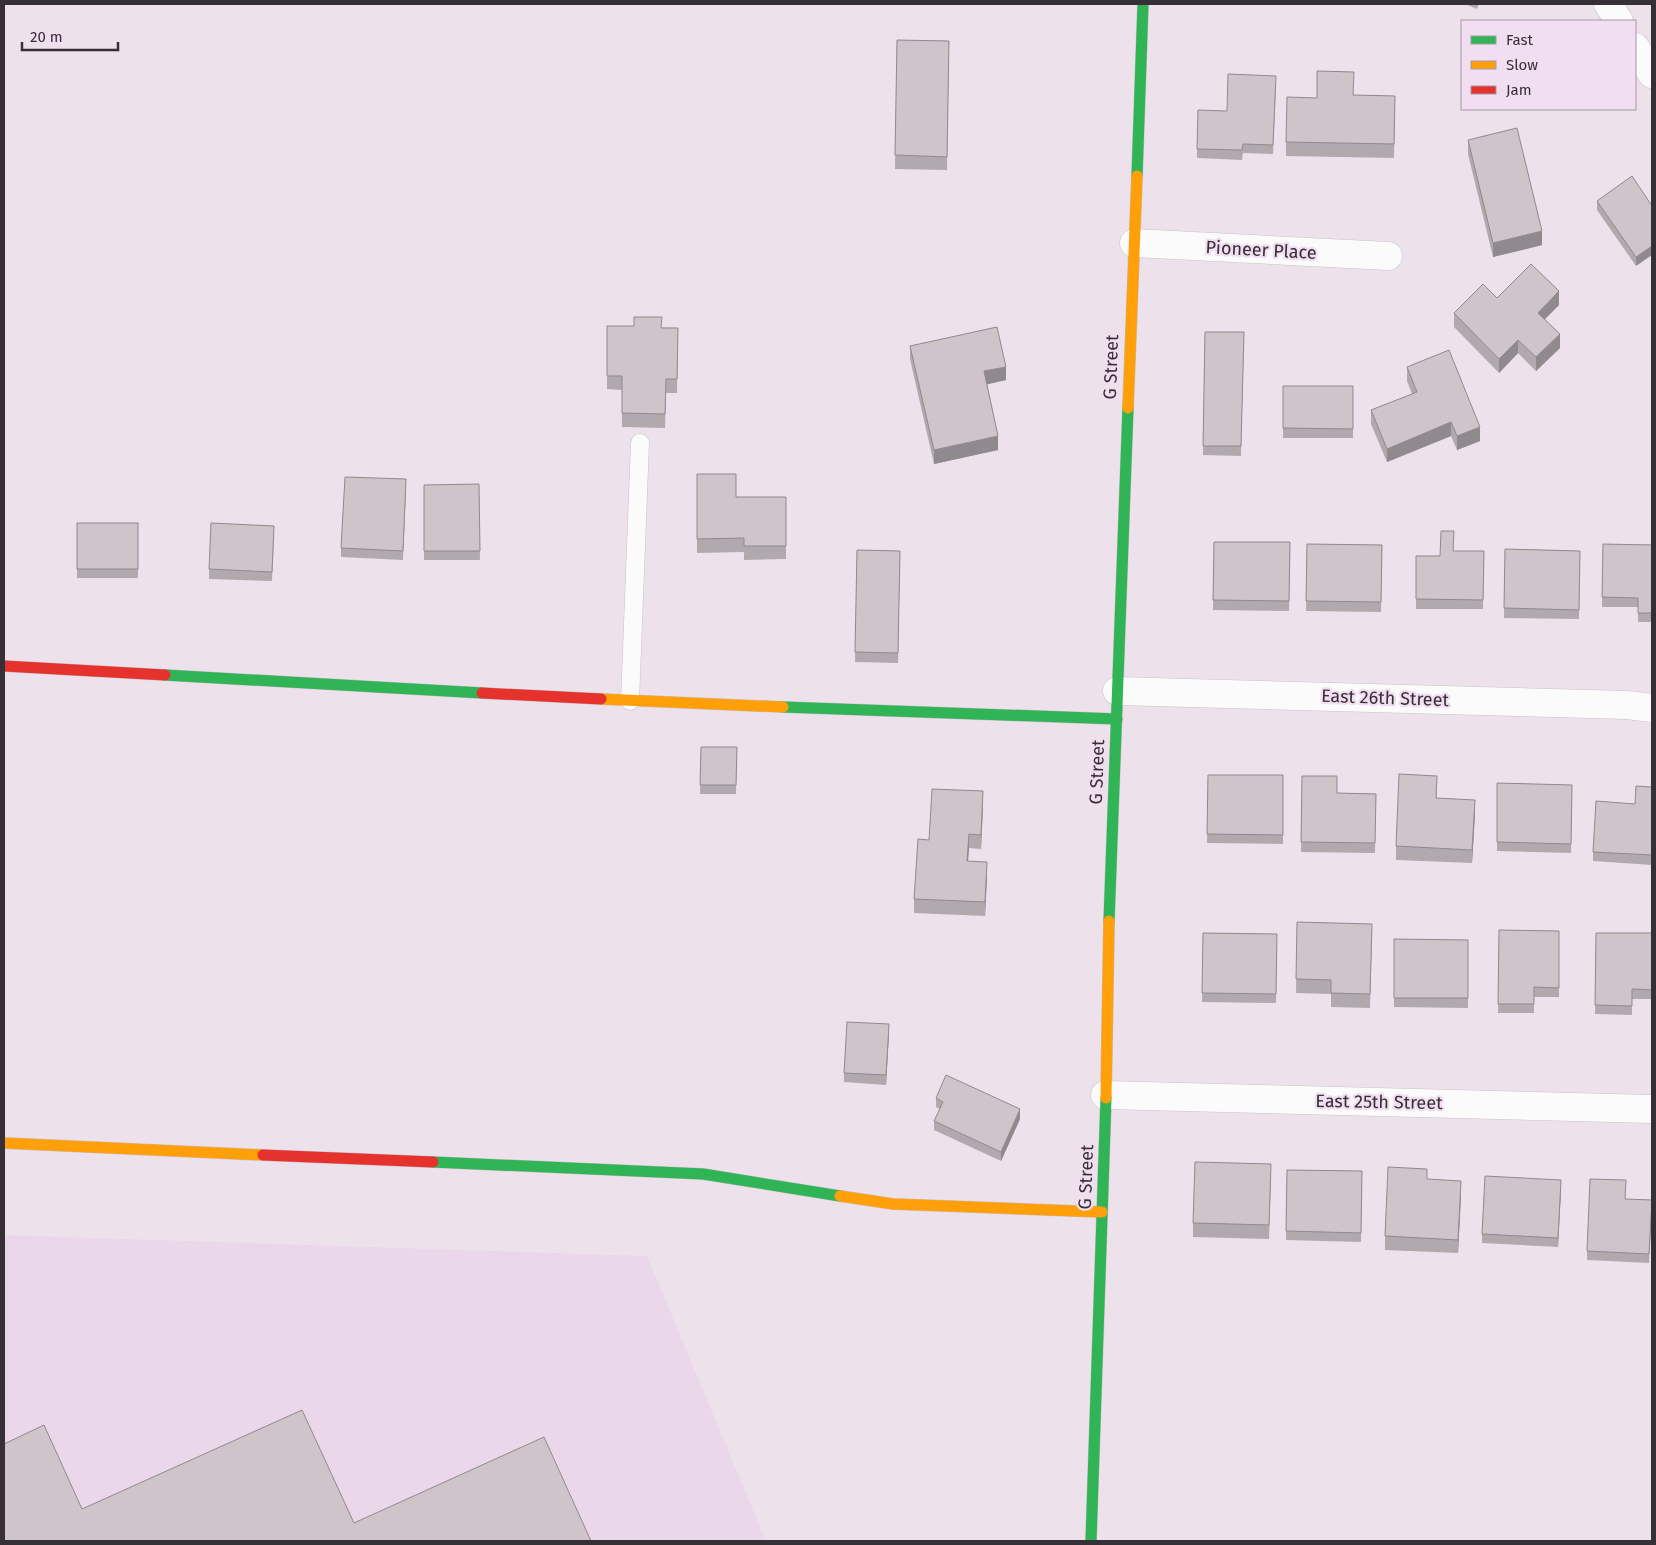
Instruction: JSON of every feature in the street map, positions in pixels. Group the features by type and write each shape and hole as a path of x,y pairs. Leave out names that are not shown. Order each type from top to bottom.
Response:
{"street":[{"name":"G Street","path":"1091,1541 1116,719 1143,4"},
{"path":"1608,4 1618,20"},
{"path":"1636,48 1652,74"},
{"name":"Pioneer Place","path":"1134,244 1388,256"},
{"path":"4,666 630,701 1116,719"},
{"name":"East 26th Street","path":"1117,691 1627,705 1652,708"},
{"name":"East 25th Street","path":"1105,1095 1652,1109"},
{"path":"4,1144 703,1174 893,1204 1102,1212"}],"lane":[{"path":"630,701 640,443"}],"shaded area":[{"path":"4,1235 647,1256 766,1541 4,1541"}],"building":[{"path":"897,40 949,41 947,157 895,155"},
{"path":"1317,71 1354,72 1353,95 1395,96 1394,144 1286,142 1287,97 1317,98"},
{"path":"1228,74 1276,76 1273,145 1243,144 1242,150 1197,149 1198,110 1227,111"},
{"path":"1517,128 1542,231 1493,243 1468,140"},
{"path":"1632,176 1652,206 1652,246 1636,257 1597,201"},
{"path":"1531,264 1559,291 1538,313 1560,334 1536,357 1518,340 1499,359 1454,313 1483,284 1497,298"},
{"path":"634,317 662,317 661,328 678,328 677,379 666,379 665,414 622,413 622,376 607,376 607,326 634,326"},
{"path":"997,327 1006,367 984,371 998,436 934,450 910,346"},
{"path":"1205,332 1244,332 1241,446 1203,446"},
{"path":"1449,350 1480,427 1457,436 1451,422 1387,449 1371,410 1417,392 1407,367"},
{"path":"1283,386 1353,386 1353,429 1283,428"},
{"path":"697,474 736,474 736,497 786,497 786,546 744,546 744,538 697,539"},
{"path":"345,477 406,479 403,551 341,548"},
{"path":"479,484 480,551 424,551 424,485"},
{"path":"77,523 138,523 138,569 77,569"},
{"path":"211,523 274,526 272,572 209,569"},
{"path":"1441,531 1454,531 1453,551 1484,551 1483,600 1416,599 1416,556 1440,556"},
{"path":"1214,542 1290,542 1289,601 1213,600"},
{"path":"1307,544 1382,545 1381,602 1306,601"},
{"path":"1603,544 1652,545 1652,613 1638,613 1638,598 1602,597"},
{"path":"1505,549 1580,551 1579,610 1504,608"},
{"path":"857,550 900,551 898,653 855,652"},
{"path":"701,747 737,747 736,785 700,785"},
{"path":"1399,774 1437,776 1436,798 1475,800 1472,850 1396,846"},
{"path":"1208,775 1283,775 1283,835 1207,834"},
{"path":"1302,776 1337,776 1337,793 1376,794 1375,843 1301,842"},
{"path":"1497,783 1572,785 1571,844 1497,842"},
{"path":"1636,786 1652,787 1652,855 1593,852 1596,801 1635,804"},
{"path":"932,789 983,791 981,835 969,834 967,861 987,862 985,902 914,899 918,839 929,840"},
{"path":"1297,922 1372,924 1370,994 1331,993 1331,980 1296,979"},
{"path":"1499,930 1559,931 1559,988 1534,987 1534,1004 1498,1004"},
{"path":"1203,933 1277,934 1276,994 1202,993"},
{"path":"1596,933 1652,933 1652,990 1632,989 1632,1006 1595,1005"},
{"path":"1394,939 1468,940 1468,998 1394,998"},
{"path":"847,1022 889,1024 886,1075 844,1073"},
{"path":"946,1075 1020,1109 1001,1152 934,1121 943,1102 936,1098"},
{"path":"1195,1162 1271,1164 1269,1225 1193,1223"},
{"path":"1388,1167 1427,1169 1427,1179 1461,1181 1458,1240 1385,1236"},
{"path":"1287,1170 1362,1171 1361,1233 1286,1231"},
{"path":"1485,1176 1561,1180 1558,1238 1482,1234"},
{"path":"1590,1179 1626,1180 1625,1199 1652,1200 1649,1254 1587,1251"},
{"path":"302,1410 354,1523 544,1437 591,1541 4,1541 4,1444 44,1425 82,1509"}],"traffic: fast":[{"path":"1137,176 1143,4"},
{"path":"1109,921 1128,408"},
{"path":"165,675 482,693"},
{"path":"783,707 1117,719"},
{"path":"1091,1541 1106,1098"},
{"path":"433,1162 703,1174 840,1196"}],"traffic: slow":[{"path":"1128,408 1137,176"},
{"path":"601,699 783,707"},
{"path":"1106,1098 1109,921"},
{"path":"4,1143 263,1155"},
{"path":"840,1196 893,1204 1102,1212"}],"traffic: jam":[{"path":"4,666 165,675"},
{"path":"482,693 601,699"},
{"path":"263,1155 433,1162"}]}
